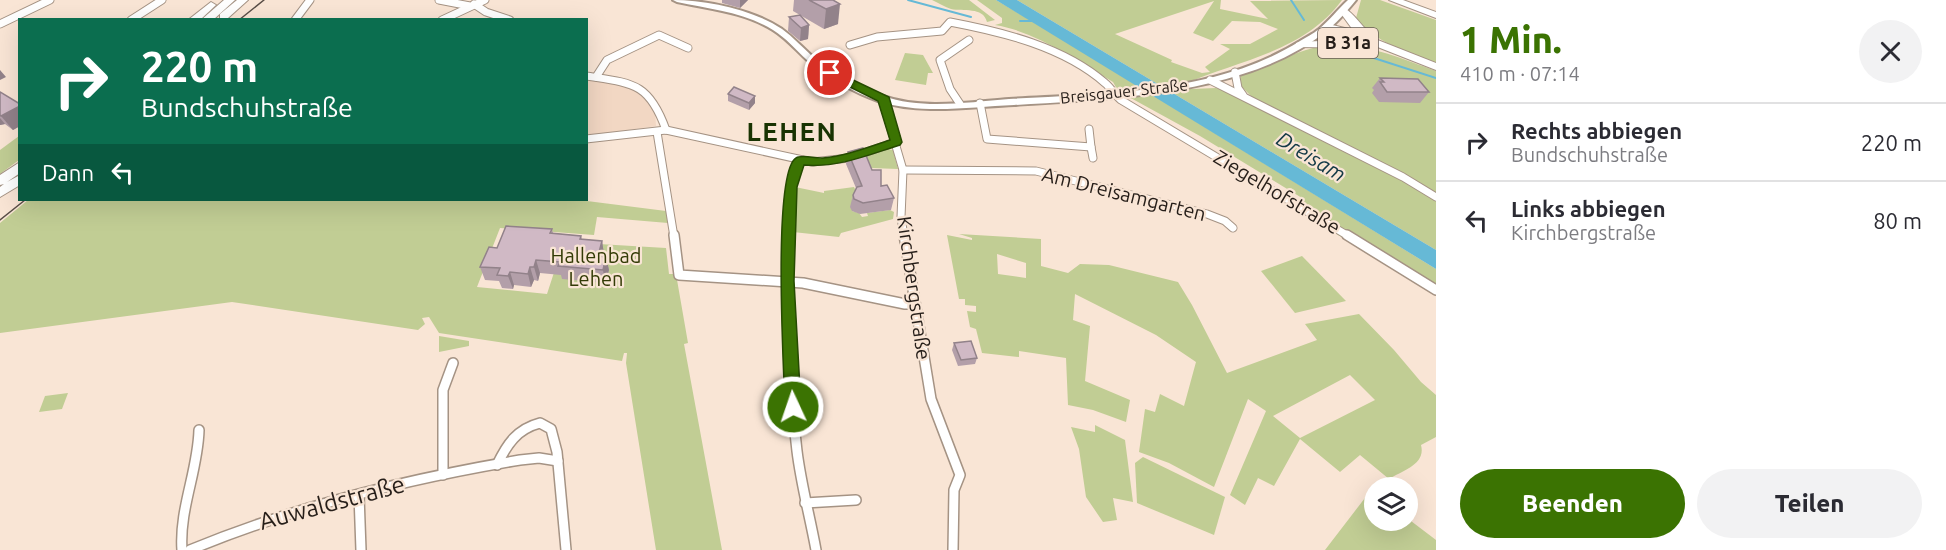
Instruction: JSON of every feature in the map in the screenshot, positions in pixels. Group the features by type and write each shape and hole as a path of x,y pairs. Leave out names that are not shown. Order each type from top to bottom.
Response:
{"highway":[{"path":"195,18 217,0"},
{"path":"208,18 230,0"},
{"path":"222,18 243,0"},
{"path":"232,18 253,0"},
{"path":"1394,0 1436,15"},
{"path":"1412,0 1436,9"},
{"name":"B 31a","path":"1344,11 1373,44"},
{"name":"B 31a","path":"1328,27 1436,67"},
{"name":"B 31a","path":"1300,45 1373,44"},
{"path":"0,180 18,167"},
{"path":"0,193 18,180"}],"street":[{"path":"0,24 50,0"},
{"path":"134,18 162,0"},
{"path":"296,18 310,0"},
{"path":"439,0 472,5 504,18"},
{"path":"446,18 485,0"},
{"name":"Breisgauer Straße","path":"677,0 738,13 768,24 830,73 885,100 960,105 1116,96 1210,80 1300,45 1328,27 1352,0"},
{"path":"850,45 877,37 942,31 950,22 970,25 1049,49 1104,81 1116,96"},
{"path":"596,77 607,60 658,35 688,48"},
{"path":"960,105 940,60 969,40"},
{"path":"1235,72 1238,88 1243,95"},
{"path":"588,76 631,84 644,89 652,96 661,111 679,275 787,281 915,304"},
{"path":"1210,80 1226,82 1238,88"},
{"path":"1210,80 1403,177 1436,197"},
{"name":"Ziegelhofstraße","path":"1116,96 1263,183 1436,290"},
{"name":"Kirchbergstraße","path":"885,100 903,170 901,217 931,399 960,474 954,490 953,550"},
{"path":"980,103 987,139 1091,147"},
{"name":"Breisgauer Straße","path":"1089,129 1093,158"},
{"path":"588,139 662,131 800,161 821,162 840,160 896,142"},
{"path":"800,161 790,187 787,281 794,419 805,503 816,550"},
{"name":"Am Dreisamgarten","path":"903,170 1036,171 1207,214 1225,221 1233,228"},
{"path":"442,475 443,390 453,363"},
{"path":"497,465 515,434 527,425 540,423 548,426 554,434 558,461 566,550"},
{"path":"182,550 182,530 200,446 199,430"},
{"name":"Auwaldstraße","path":"190,550 270,518 359,495 442,475 497,465 544,457 558,461"},
{"path":"359,495 361,550"},
{"path":"805,503 856,500"}],"shaded area":[{"path":"588,79 633,88 648,98 655,110 656,126 588,136"}],"green space":[{"path":"932,0 969,0 995,20 987,22 985,17 977,12 951,9"},
{"path":"977,0 996,0 1436,269 1436,296 1293,207 1302,198 1200,136 1118,91 1113,82 1056,48 1026,34 995,25 1002,23 1002,18"},
{"path":"1017,0 1221,0 1220,9 1268,19 1250,1 1342,0 1327,18 1290,43 1184,84 1191,89 1216,88 1246,98 1251,96 1238,83 1241,76 1306,50 1339,45 1388,54 1436,71 1436,250","holes":["1214,1 1193,33 1213,41 1232,21 1260,22 1278,29 1250,44 1220,44 1230,49 1205,67 1210,72 1202,73 1171,62 1172,60 1115,34"]},
{"path":"1361,0 1380,0 1436,20 1436,63 1393,46 1364,27 1356,18"},
{"path":"905,53 923,55 933,73 928,73 926,85 895,80"},
{"path":"18,137 18,161 0,174 0,150"},
{"path":"887,149 893,150 898,169 871,168 866,156"},
{"path":"795,187 824,193 824,191 854,187 855,189 870,189 852,211 859,213 862,217 868,216 867,213 890,210 894,212 893,219 841,233 839,237 793,232"},
{"name":"Hallenbad Lehen","path":"27,201 587,201 666,211 668,223 597,217 594,235 500,228 477,287 547,294 562,248 582,243 666,248 669,274 676,274 688,343 684,344 722,550 656,550 626,363 627,353 624,353 622,361 439,333 429,317 422,318 425,324 418,330 232,302 0,333 0,223"},
{"path":"959,234 1041,239 1041,266 1068,273 1080,264 1109,265 1178,282 1227,373 1317,340 1305,324 1359,314 1421,382 1436,395 1436,437 1421,445 1422,452 1417,462 1393,477 1387,477 1360,455 1340,472 1300,439 1274,486 1258,478 1245,505 1230,495 1266,411 1248,399 1214,487 1169,463 1139,452 1145,409 1155,412 1160,394 1184,406 1196,362 1156,335 1075,294 1073,320 1090,326 1085,381 1130,400 1126,422 1093,410 1068,405 1066,358 1019,351 1019,357 982,353 976,329 970,327 967,311 976,312 976,306 965,305 965,299 959,299 947,235 972,240 972,238","holes":["997,254 1026,263 1026,278 998,274","1350,375 1375,400 1300,438 1273,416"]},
{"path":"1302,256 1346,301 1295,313 1261,271"},
{"path":"439,336 469,341 469,346 439,352"},
{"path":"68,393 62,409 39,412 45,396"},
{"path":"1095,425 1125,440 1133,502 1113,498 1117,520 1103,522 1086,497 1079,449 1071,427 1095,432"},
{"path":"1143,457 1225,497 1214,535 1137,503 1135,463"},
{"path":"1364,499 1364,531 1418,531 1418,526 1436,540 1436,550 1325,550"}],"water":[{"name":"Dreisam","path":"996,0 1017,0 1436,250 1436,269"}],"building":[{"path":"809,0 833,0 840,4 826,9"},
{"path":"800,15 809,25 801,28 789,17"},
{"path":"1380,78 1418,79 1429,92 1387,92"},
{"path":"734,87 755,96 749,103 728,94"},
{"path":"0,92 18,103 18,107 0,115"},
{"path":"863,148 872,170 881,170 881,186 887,185 894,198 863,203 854,199 853,195 857,187 862,186 848,152"},
{"path":"506,226 552,229 550,233 602,241 598,256 606,257 603,270 558,266 560,262 536,260 528,274 510,272 508,276 497,275 500,268 480,267 489,247 497,248"},
{"path":"971,341 977,358 961,360 954,343"}],"waterway":[{"path":"908,0 971,17"},
{"path":"1291,0 1304,20"},
{"path":"1020,21 1036,21"},
{"path":"1349,50 1436,78"}],"tram line":[{"path":"242,18 264,0"},
{"path":"0,220 24,201"}],"district":[{"name":"LEHEN","path":"792,132"}],"route":[{"path":"793,407 787,281 790,187 800,161 840,160 896,142 885,100 830,73"}]}
